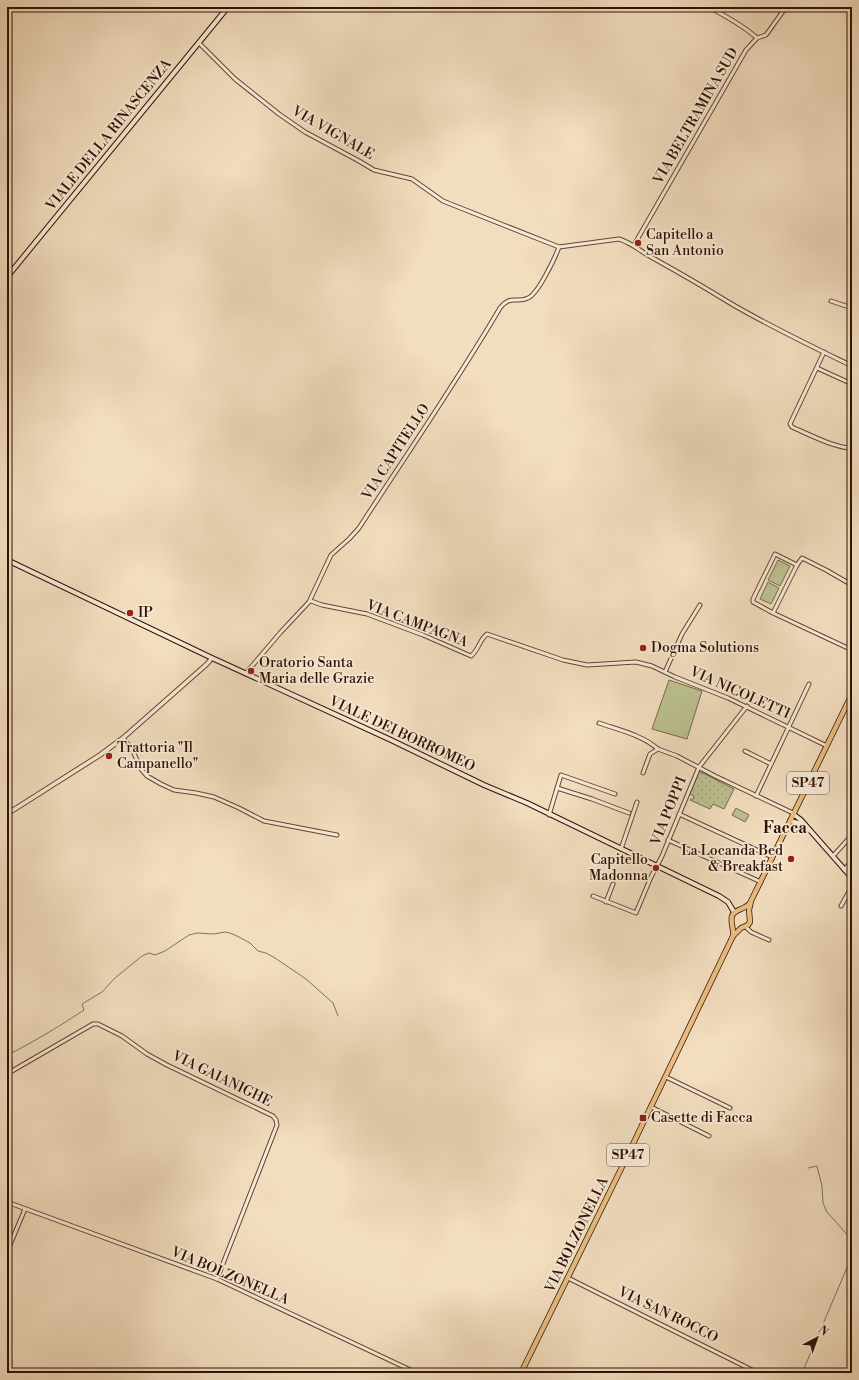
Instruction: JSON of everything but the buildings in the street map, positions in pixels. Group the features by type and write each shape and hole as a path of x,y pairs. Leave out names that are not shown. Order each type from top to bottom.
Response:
{"main road":[{"name":"VIALE DELLA RINASCENZA","path":"7,277 228,7"},
{"name":"VIALE DEI BORROMEO","path":"7,560 212,658 391,740 484,785 527,803 549,815 657,865 719,896 728,902 734,912"},
{"name":"SP47","path":"734,912 741,910 751,901 852,694"},
{"path":"793,814 798,817 834,856 852,878"},
{"path":"790,821 804,824"},
{"name":"SP47","path":"744,928 750,922 749,914 751,901"},
{"path":"741,910 746,911 749,914"},
{"name":"VIA BOLZONELLA","path":"522,1373 733,936 732,917 734,912"},
{"path":"733,925 744,928"},
{"name":"VIA BOLZONELLA","path":"733,936 744,928"}],"street":[{"path":"709,7 757,38"},
{"name":"VIA BELTRAMINA SUD","path":"634,245 746,50 757,38 766,35 786,7"},
{"name":"VIA VIGNALE","path":"199,43 235,79 257,98 305,132 374,170 412,180 443,201 559,247 619,239 634,245 650,256 746,312 852,366"},
{"name":"VIA CAPITELLO","path":"246,673 310,601 327,561 331,555 349,540 359,528 448,394 500,308 509,300 527,299 534,294 559,247"},
{"path":"831,301 852,308"},
{"path":"824,352 790,424 792,427 818,438 852,448"},
{"path":"817,368 852,384"},
{"path":"797,565 775,554 753,600 755,603 773,613 852,650"},
{"path":"773,613 802,558 852,585"},
{"name":"VIA CAMPAGNA","path":"310,601 322,605 367,614 423,635 471,656 475,653 483,637 487,634 572,661"},
{"path":"665,672 682,634 700,605"},
{"path":"7,814 100,755 123,738 212,658"},
{"name":"VIA NICOLETTI","path":"572,661 587,665 636,662 652,666 747,706 827,746"},
{"path":"756,796 809,684"},
{"name":"VIA POPPI","path":"593,896 636,912 699,767 747,706"},
{"path":"599,723 640,738 658,749 672,754 793,814"},
{"path":"123,738 132,749 141,770 147,776 174,790 196,792 214,797 239,808 264,822 337,835"},
{"path":"643,773 650,754 658,749"},
{"path":"745,751 771,764"},
{"path":"549,815 561,775 615,794"},
{"path":"558,788 629,813"},
{"path":"621,849 637,802"},
{"path":"679,814 772,857"},
{"path":"834,856 852,835"},
{"path":"668,840 761,882"},
{"path":"844,870 852,861"},
{"path":"606,902 612,884"},
{"path":"841,906 852,886"},
{"path":"744,928 769,940"},
{"name":"VIA GAIANIGHE","path":"8,1073 93,1024 98,1024 122,1036 147,1054 167,1065 273,1116 277,1125 217,1279"},
{"path":"7,1053 10,1060 8,1073"},
{"path":"666,1077 730,1108"},
{"path":"651,1107 709,1136"},
{"name":"VIA BOLZONELLA","path":"7,1202 217,1279 417,1373"},
{"path":"7,1252 25,1209"},
{"name":"VIA SAN ROCCO","path":"568,1278 758,1373"}],"green space":[{"path":"778,560 790,566 780,586 768,580"},
{"path":"768,582 779,588 771,604 760,599"},
{"path":"669,680 702,691 687,739 652,729"},
{"path":"699,772 734,789 724,809 713,804 710,809 690,800 693,799 694,796 690,794"},
{"path":"736,808 749,815 745,822 732,815"}],"waterway":[{"path":"8,1055 84,1010 82,1004 102,992 115,978 142,956 149,953 155,955 165,951 189,935 197,933 214,934 225,932 250,943 258,951 275,958 306,979 333,1003 338,1016"},
{"path":"808,1168 817,1166 822,1186 823,1203 827,1212 852,1240"},
{"path":"802,1373 852,1256"}],"place":[{"name":"Capitello a San Antonio","path":"638,243"},
{"name":"IP","path":"130,613"},
{"name":"Dogma Solutions","path":"643,648"},
{"name":"Oratorio Santa Maria delle Grazie","path":"251,671"},
{"name":"Trattoria \"Il Campanello\"","path":"109,756"},
{"name":"La Locanda Bed & Breakfast","path":"791,859"},
{"name":"Capitello Madonna","path":"656,868"},
{"name":"Casette di Facca","path":"643,1118"}],"district":[{"name":"Facca","path":"785,828"}]}
